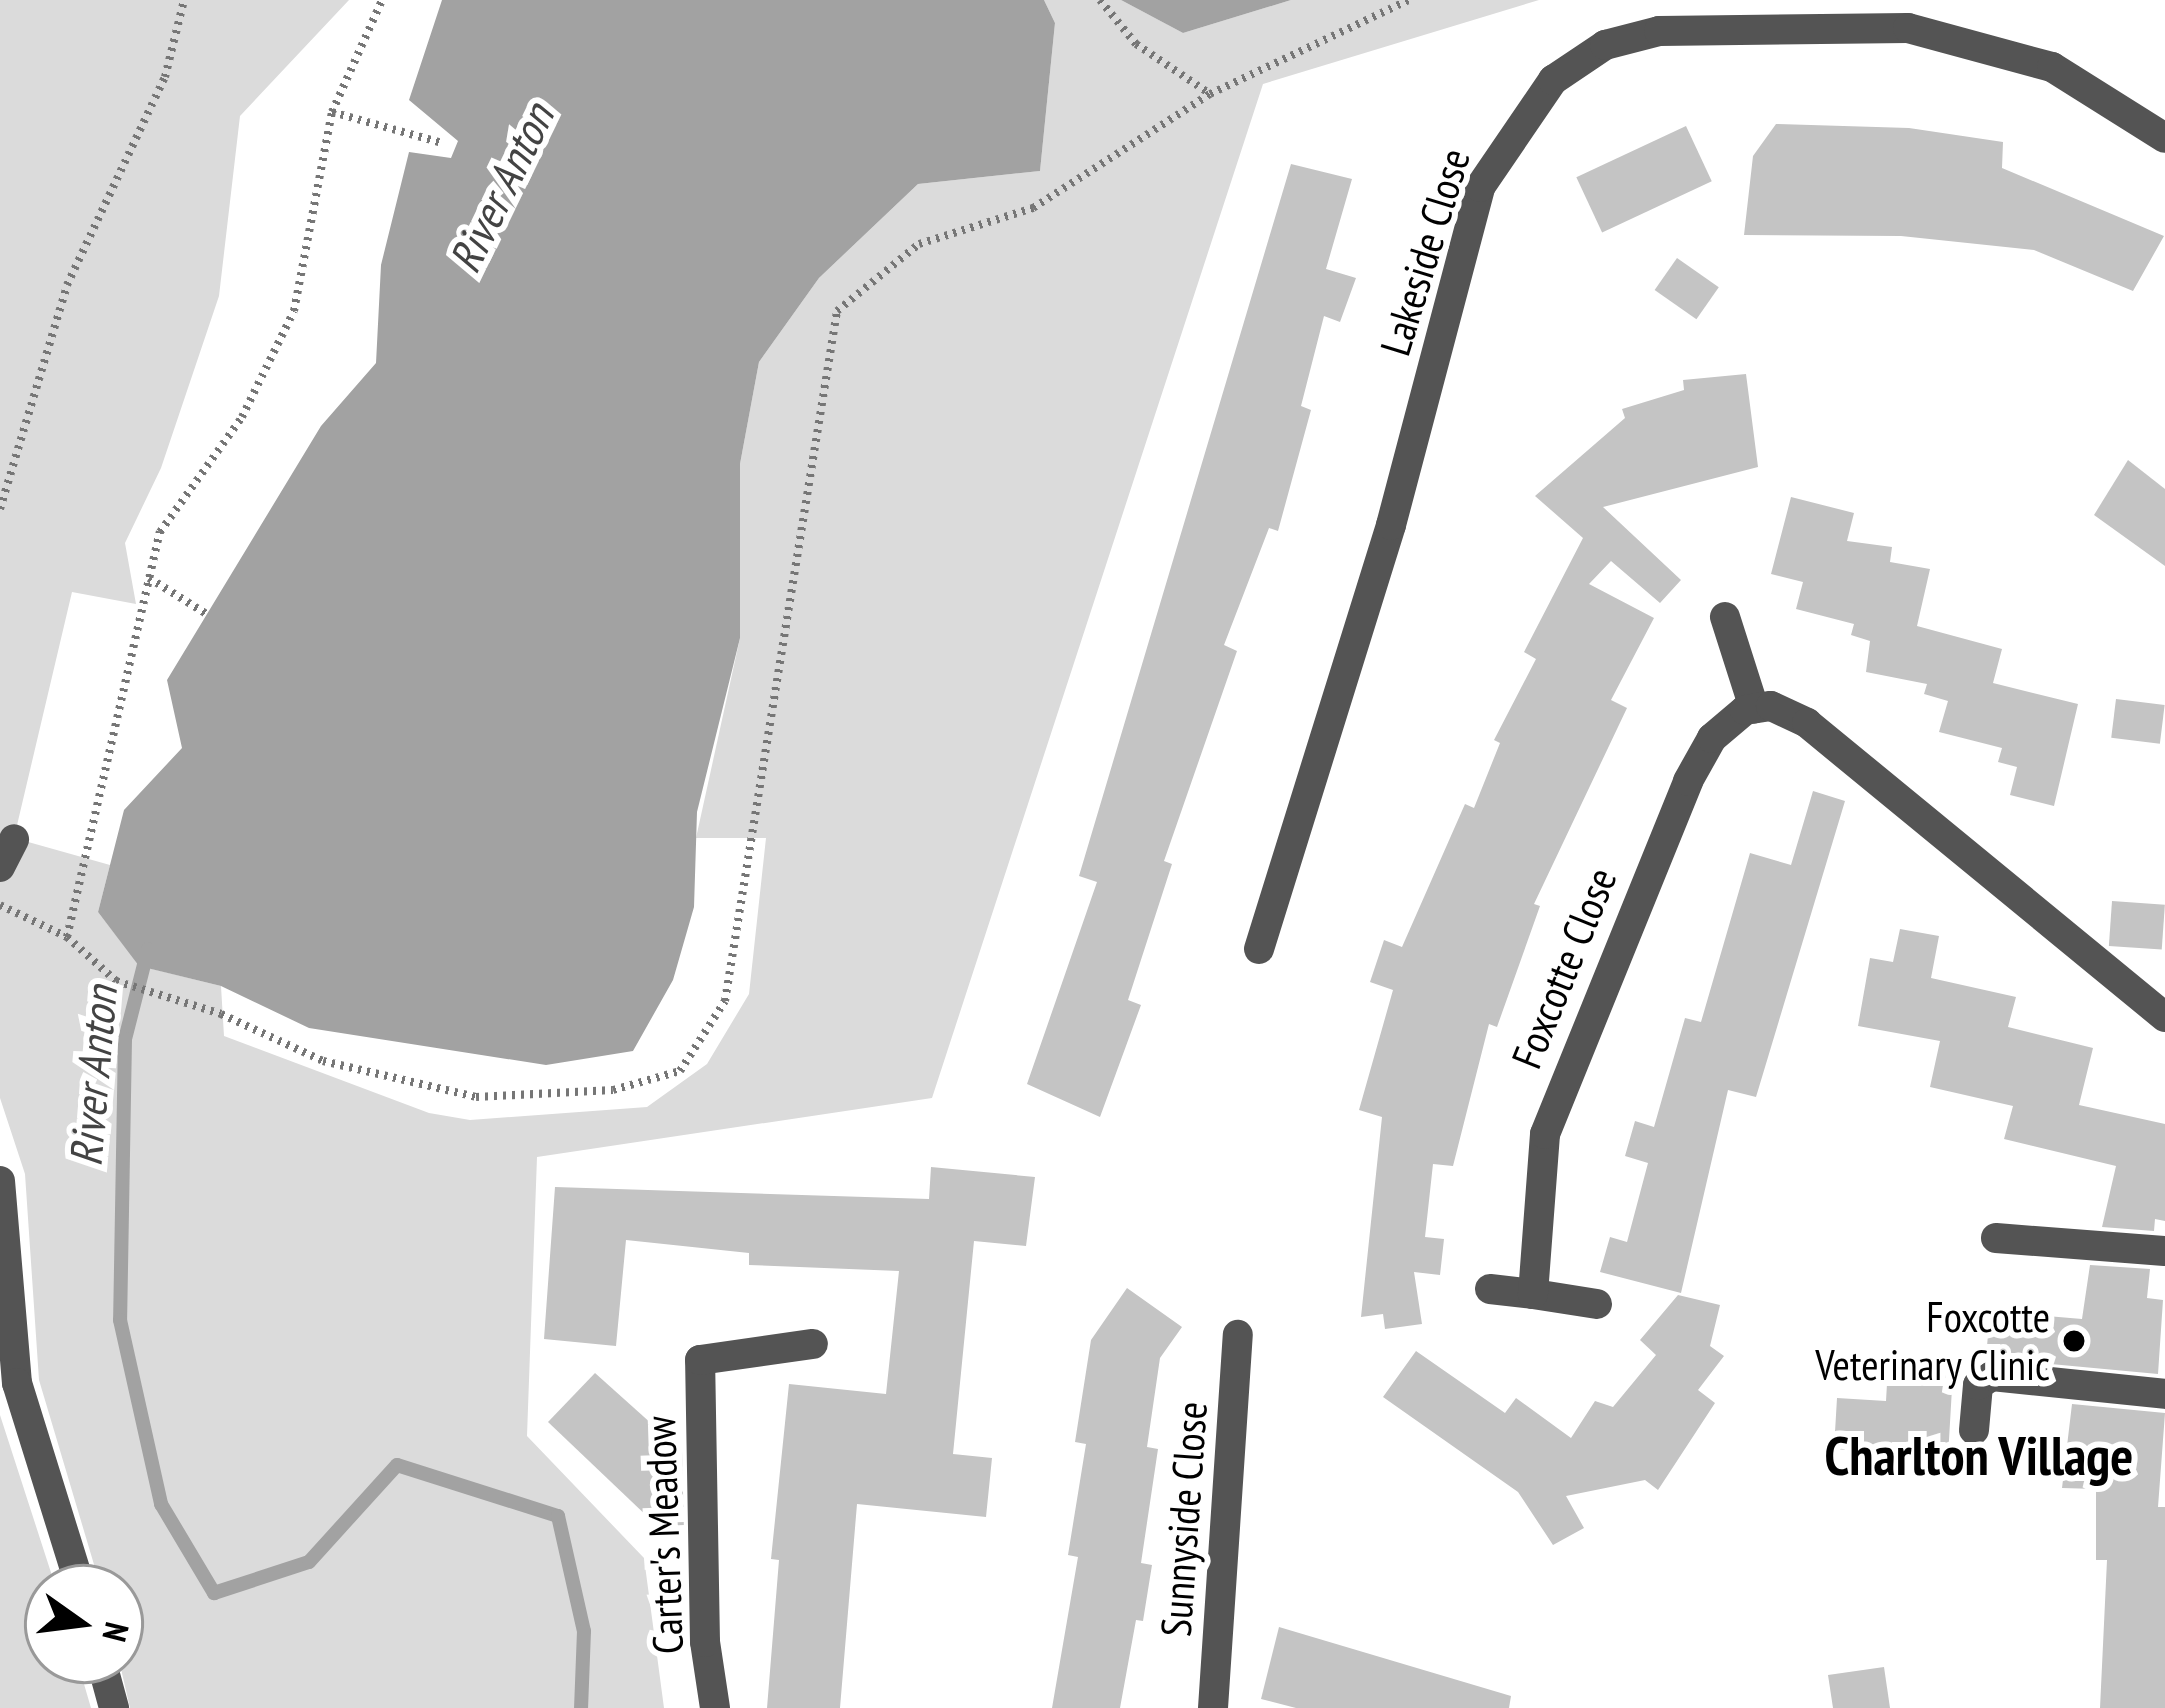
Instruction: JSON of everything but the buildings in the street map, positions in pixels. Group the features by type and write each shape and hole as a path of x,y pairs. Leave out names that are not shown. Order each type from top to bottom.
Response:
{"street":[{"name":"Lakeside Close","path":"1259,949 1391,525 1480,187 1553,80 1605,45 1659,31 1908,28 2052,67 2165,138"},
{"path":"1725,617 1754,708 1780,708 1807,723 2165,1017"},
{"name":"Foxcotte Close","path":"1534,1294 1540,1156 1569,1065 1704,748 1722,725 1754,708"},
{"path":"0,1181 17,1383 74,1564"},
{"path":"1996,1238 2165,1251"},
{"path":"1490,1289 1597,1304"},
{"name":"Sunnyside Close","path":"1213,1708 1238,1335"},
{"name":"Carter's Meadow","path":"716,1708 705,1642 700,1360 813,1344"},
{"path":"1974,1430 1978,1385 1992,1376 2165,1394"}],"path":[{"path":"0,509 67,286 165,77 184,0"},
{"path":"67,938 160,532 242,417 294,311 332,112 382,0"},
{"path":"1100,0 1136,44 1210,94"},
{"path":"0,905 67,938 116,981 170,1003 221,1014 322,1061 476,1096 613,1090 680,1071 724,1001 837,311 919,244 1033,208 1210,94 1409,0"},
{"path":"332,112 442,143"},
{"path":"149,578 208,615"}],"shaded area":[{"path":"0,0 349,0 240,116 219,296 161,468 125,543 136,604 72,592 14,838 110,865 98,912 140,966 221,986 224,1036 429,1113 470,1120 647,1107 707,1064 749,994 766,838 696,838 740,638 740,464 759,362 819,278 918,184 1040,171 1055,23 1044,0 1121,0 1183,33 1291,0 1539,0 1263,84 932,1098 537,1157 527,1436 644,1558 664,1708 130,1708 124,1684 144,1684 144,1564 94,1564 39,1380 25,1174 0,1098"},
{"path":"0,1415 48,1564 24,1564 24,1684 84,1684 91,1708 0,1708"}],"water":[{"path":"442,0 1044,0 1055,23 1040,171 918,184 819,278 759,362 740,464 740,638 697,812 694,907 673,980 633,1051 546,1065 309,1028 221,986 139,966 98,912 124,810 182,748 167,680 321,426 376,363 381,265 409,152 451,158 458,141 409,100"},
{"path":"1121,0 1291,0 1183,33"}],"waterway":[{"name":"River Anton","path":"148,949 125,1039 120,1320 161,1504 214,1593 309,1562 397,1465 558,1516 584,1631 581,1708"}],"place":[{"name":"Foxcotte Veterinary Clinic","path":"2074,1341"}],"district":[{"name":"Charlton Village","path":"1979,1455"}]}
